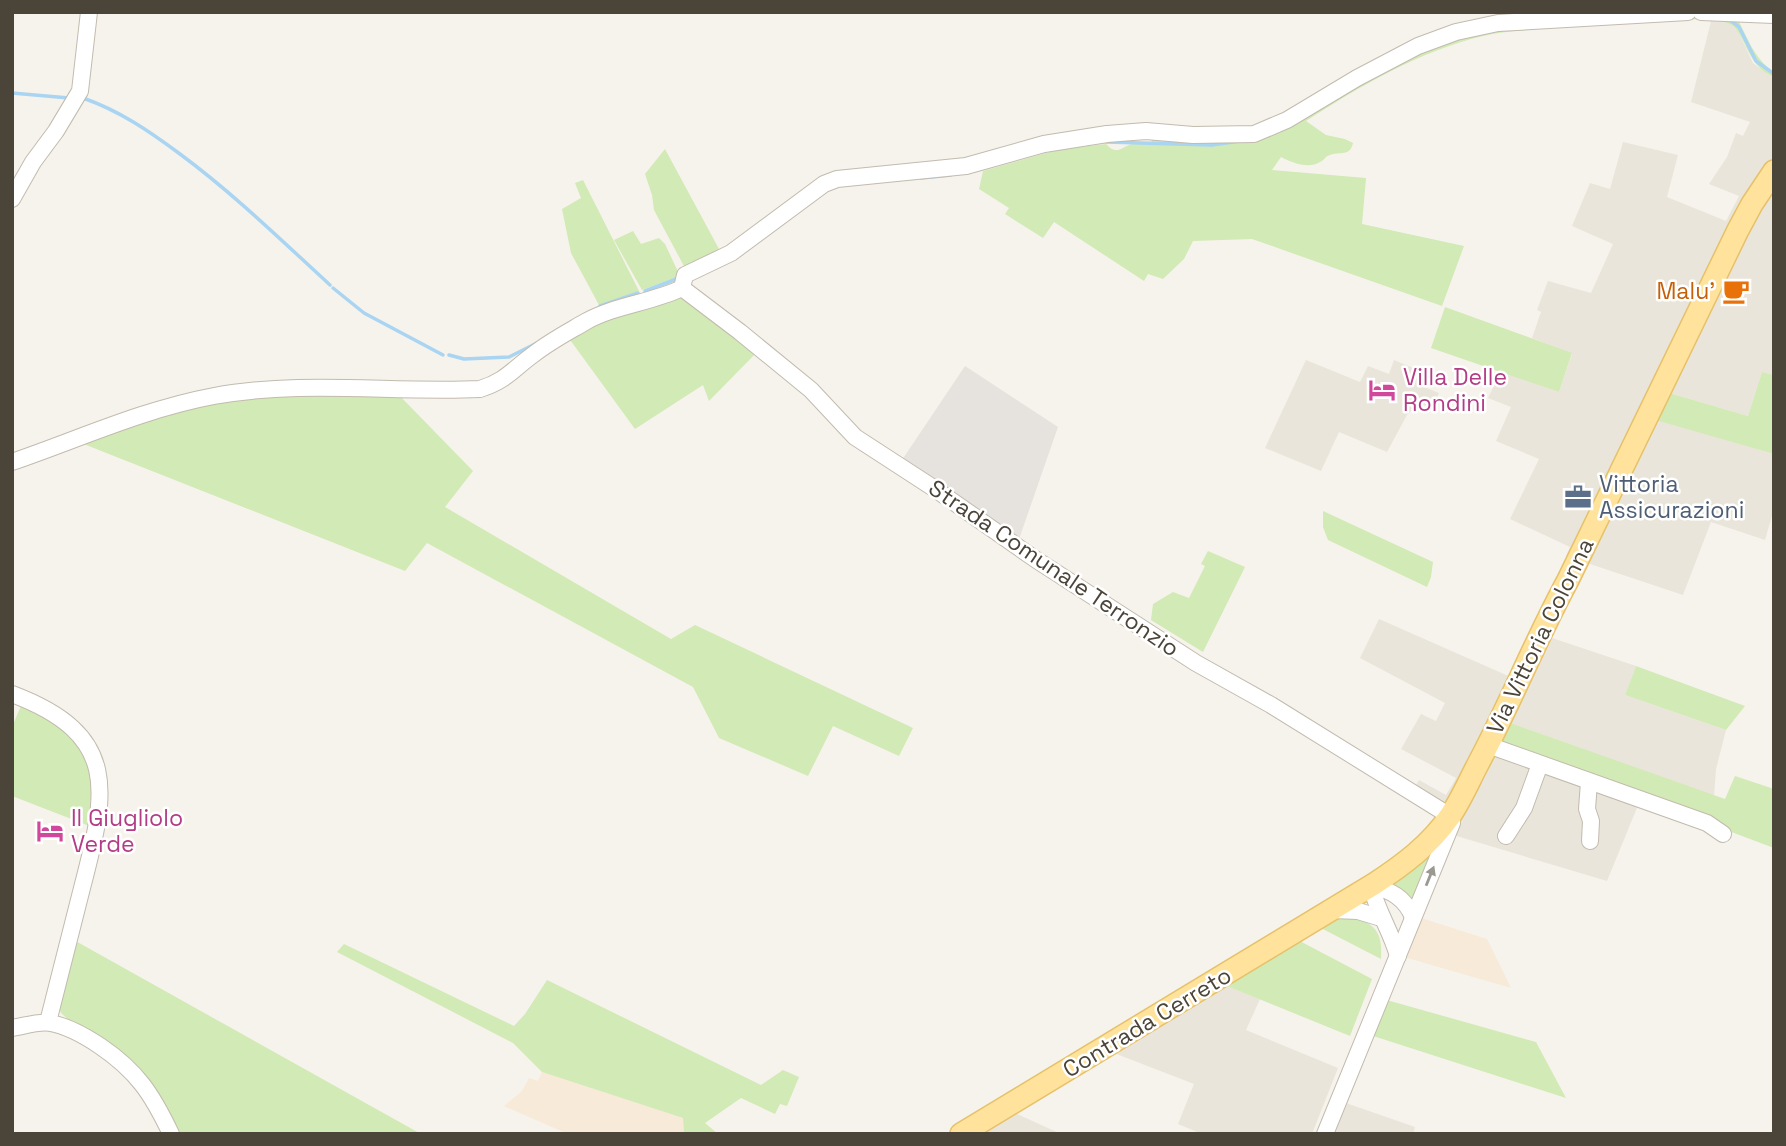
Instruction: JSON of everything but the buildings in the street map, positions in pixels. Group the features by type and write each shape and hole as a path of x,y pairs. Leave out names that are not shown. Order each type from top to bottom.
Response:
{"main road":[{"name":"Via Vittoria Colonna","path":"1333,910 1416,853 1450,816 1488,745 1738,230 1774,171"},
{"name":"Contrada Cerreto","path":"961,1134 1333,910"}],"street":[{"path":"12,199 80,91 89,12"},
{"path":"12,462 155,410 215,396 260,390 480,389 499,383 537,352 586,321 648,302 682,288 685,275 731,253 824,184 837,179 966,166 1044,144 1107,134 1146,131 1193,135 1254,134 1287,120 1357,78 1418,46 1456,32 1498,23 1688,12"},
{"path":"1701,12 1774,15"},
{"name":"Strada Comunale Terronzio","path":"682,288 811,390 855,437 1035,559 1196,663 1271,705 1450,816"},
{"path":"12,694 48,709 76,730 93,756 101,789 92,857 48,1022"},
{"path":"1488,745 1707,823 1723,834"},
{"path":"1506,836 1524,808 1540,764"},
{"path":"1589,782 1587,809 1591,821 1590,841"},
{"path":"1325,1134 1452,824 1450,816"},
{"path":"1371,886 1387,890 1400,898 1413,917"},
{"path":"1371,886 1381,918 1398,956"},
{"path":"1333,910 1353,910 1381,918"},
{"path":"12,1028 48,1022 83,1035 123,1062 151,1096 171,1134"}],"shaded area":[{"path":"1711,21 1730,23 1738,31 1753,63 1774,77 1774,375 1762,372 1748,416 1666,392 1652,418 1774,454 1774,509 1765,540 1711,522 1683,595 1566,556 1570,547 1510,519 1539,459 1496,441 1511,407 1488,398 1501,371 1559,392 1572,354 1532,338 1541,312 1537,310 1548,281 1591,293 1613,244 1572,226 1590,183 1610,189 1623,142 1678,155 1667,197 1726,221 1739,196 1709,184 1727,157 1736,133 1743,136 1750,122 1691,102"},
{"path":"1306,360 1360,382 1368,366 1389,374 1394,360 1430,375 1424,387 1439,393 1433,408 1419,403 1407,415 1387,452 1339,432 1321,471 1265,448"},
{"path":"965,366 1058,427 1018,542 900,463"},
{"path":"1379,619 1522,682 1543,635 1636,666 1625,695 1726,730 1716,769 1714,796 1505,721 1641,798 1607,881 1450,834 1456,822 1412,792 1419,780 1446,795 1456,778 1401,749 1421,714 1436,721 1445,703 1360,658"},
{"path":"1418,917 1487,939 1511,988 1404,957"},
{"path":"1222,984 1260,999 1246,1030 1338,1068 1312,1134 1202,1134 1178,1124 1194,1084 1106,1050"},
{"path":"542,1072 683,1118 684,1134 568,1134 504,1106 522,1091 529,1078 538,1081"},
{"path":"1346,1103 1415,1127 1413,1134 1334,1134"},
{"path":"1006,1109 1061,1134 966,1134"}],"green space":[{"path":"1689,14 1736,16 1756,54 1774,72 1774,77 1757,65 1738,32 1727,23 1688,20 1564,26 1489,35 1436,51 1369,83 1306,121 1326,135 1353,143 1352,147 1347,152 1330,155 1311,165 1295,163 1281,157 1272,170 1366,178 1362,224 1464,246 1442,306 1252,239 1193,241 1184,259 1163,279 1148,274 1144,281 1054,222 1043,238 1005,214 1009,208 979,189 983,171 1060,149 1106,144 1119,150 1132,144 1151,144 1153,135 1253,135 1389,65 1486,28"},
{"path":"665,149 719,249 685,268 654,210 645,174"},
{"path":"583,180 639,291 599,305 571,253 562,209 581,198 575,183"},
{"path":"633,231 641,244 659,238 665,244 680,276 642,290 614,240"},
{"path":"680,296 756,353 709,401 703,385 635,429 568,337 582,328"},
{"path":"1445,307 1572,353 1559,392 1431,348"},
{"path":"1762,372 1774,375 1774,454 1652,419 1666,392 1748,416"},
{"path":"396,392 473,471 445,507 671,639 695,625 913,728 899,756 833,726 808,776 719,738 693,687 427,543 405,571 76,441 213,399"},
{"path":"1323,511 1433,562 1427,587 1328,540 1323,527"},
{"path":"1208,551 1245,567 1203,652 1151,620 1153,604 1173,592 1189,598 1205,566 1201,564"},
{"path":"1636,666 1745,706 1726,730 1625,695"},
{"path":"23,701 74,735 94,772 92,827 12,796 12,727"},
{"path":"1505,721 1725,799 1735,776 1774,789 1774,848 1494,743"},
{"path":"1434,848 1411,904 1386,887"},
{"path":"1335,914 1364,921 1376,930 1381,959 1315,925"},
{"path":"1294,938 1372,979 1350,1036 1222,984"},
{"path":"72,939 421,1134 174,1134 158,1102 61,1013 57,1004"},
{"path":"344,944 514,1026 547,980 761,1085 783,1070 799,1077 787,1106 780,1104 775,1114 741,1098 705,1123 718,1134 684,1134 683,1118 542,1072 513,1043 337,952"},
{"path":"1383,999 1536,1042 1566,1098 1367,1034"}],"waterway":[{"path":"1730,20 1739,27 1756,61 1774,74"},
{"path":"12,93 69,98"},
{"path":"83,98 134,122 200,169 330,285"},
{"path":"1106,142 1212,145 1240,141"},
{"path":"921,178 951,175"},
{"path":"645,291 679,278"},
{"path":"333,288 364,313 443,355"},
{"path":"600,306 638,293"},
{"path":"449,355 464,359 509,357 537,343"}],"place":[{"name":"Malu'","path":"1736,291"},
{"name":"Villa Delle Rondini","path":"1382,390"},
{"name":"Vittoria Assicurazioni","path":"1578,497"},
{"name":"Il Giugliolo Verde","path":"50,831"}]}
